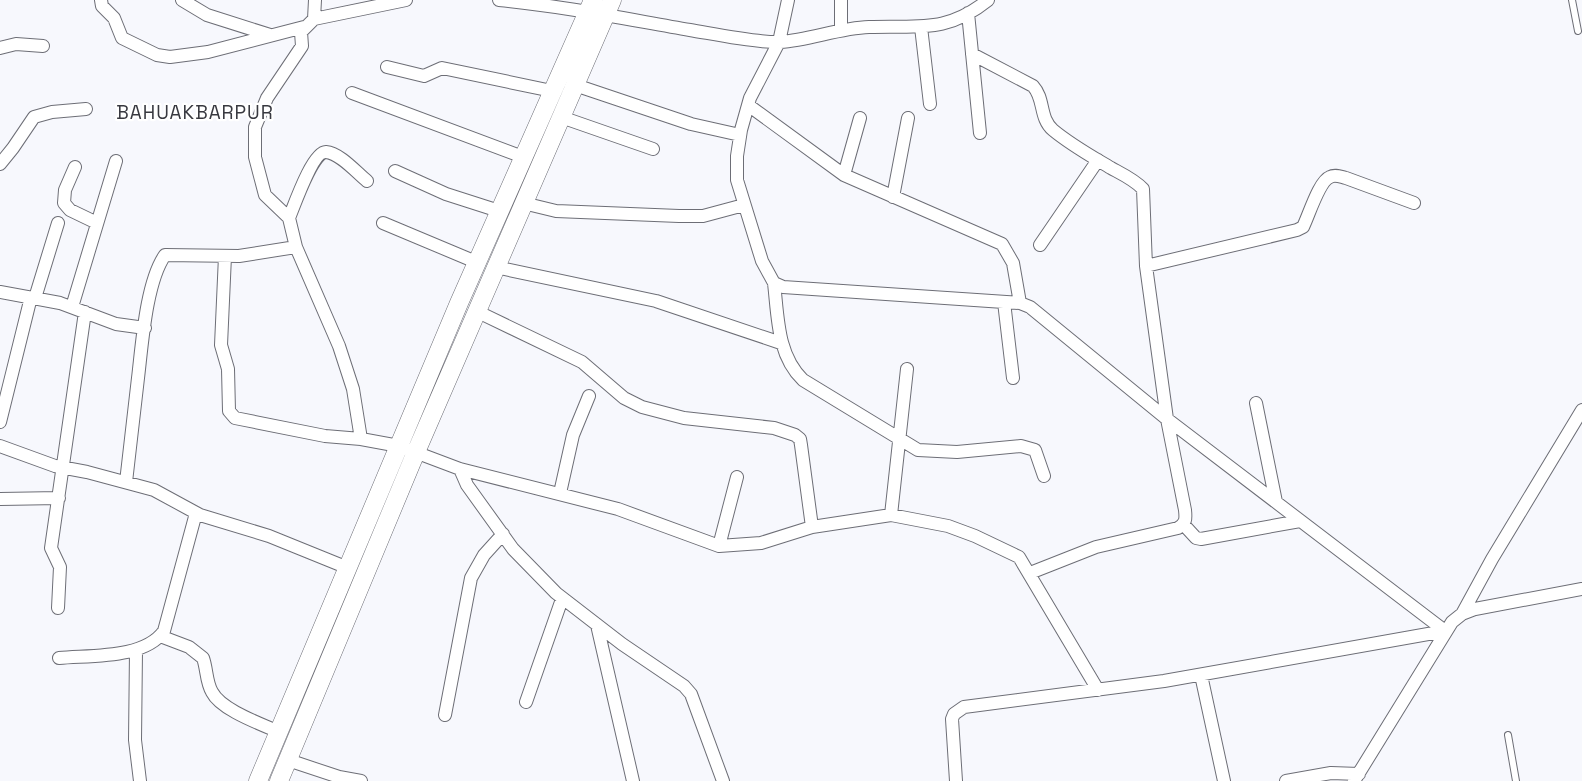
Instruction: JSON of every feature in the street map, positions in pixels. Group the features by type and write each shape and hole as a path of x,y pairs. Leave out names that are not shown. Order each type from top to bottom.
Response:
{"main road":[{"path":"258,781 476,262 590,6"},
{"path":"279,781 476,311 609,8"}],"street":[{"path":"101,0 102,6 114,18 122,38 157,55 170,57 208,52 304,28"},
{"path":"182,0 208,15 272,36"},
{"path":"314,19 315,0"},
{"path":"361,439 353,389 345,362 296,247 289,218 265,196 260,182 254,141 255,128 268,98 302,46 301,32 314,19 406,0"},
{"path":"499,0 609,8 721,35 779,42 841,29 869,26 921,28 942,24 988,0"},
{"path":"788,0 779,42 757,82 748,104 740,135 737,156 737,180 762,261 774,283 781,343 794,372 803,380 918,450 930,452 1029,447 1035,450 1044,476"},
{"path":"841,0 841,29"},
{"path":"970,8 972,54 980,133"},
{"path":"921,28 930,104"},
{"path":"0,48 16,44 44,46"},
{"path":"972,54 1033,86 1039,92 1047,123 1080,149 1143,189 1146,266 1167,419 1186,510 1184,525"},
{"path":"387,67 424,76 442,68 552,92"},
{"path":"575,85 684,121 740,135"},
{"path":"352,92 523,157"},
{"path":"748,104 844,175 1002,244 1013,263 1020,303"},
{"path":"0,164 34,117 52,112 86,109"},
{"path":"561,116 653,149"},
{"path":"844,175 860,118"},
{"path":"893,197 908,118"},
{"path":"289,218 313,163 322,153 326,152 335,155 366,181"},
{"path":"1040,245 1098,160"},
{"path":"72,307 116,161"},
{"path":"75,166 65,190 64,203 70,210 97,223"},
{"path":"396,171 446,194 499,211"},
{"path":"1146,266 1297,230 1303,227 1322,184 1329,177 1336,175 1414,203"},
{"path":"523,203 556,211 695,216 714,214 744,205"},
{"path":"0,422 33,297 58,223"},
{"path":"383,223 476,262"},
{"path":"126,482 151,292 158,266 164,255 177,253 225,256 296,247"},
{"path":"225,256 221,345 228,369 230,415 241,420 283,429 399,446 460,469 618,509 719,546 760,544 812,527 891,515 948,526 976,536 1019,557 1098,690"},
{"path":"495,267 656,301 781,343"},
{"path":"774,283 783,287 802,289 1020,303 1039,313 1167,419 1445,631"},
{"path":"0,292 33,297 72,307 116,324 145,328"},
{"path":"1004,302 1013,378"},
{"path":"476,311 582,362 624,398 642,407 684,418 774,428 795,435 800,439 812,527"},
{"path":"58,608 60,567 51,548 85,312"},
{"path":"891,515 907,369"},
{"path":"560,493 573,435 589,396"},
{"path":"1256,403 1276,502"},
{"path":"1462,614 1492,559 1582,410"},
{"path":"0,446 64,468 154,490 196,513 269,536 348,568"},
{"path":"460,469 467,485 513,549 562,599 684,686 691,694 723,781"},
{"path":"719,546 737,477"},
{"path":"0,499 59,498"},
{"path":"59,658 136,651 152,644 160,636 164,630 196,513"},
{"path":"1184,525 1196,538 1201,539 1300,521"},
{"path":"1030,573 1096,546 1163,534 1184,525"},
{"path":"445,716 471,578 484,555 503,534"},
{"path":"1286,781 1331,773 1357,777 1445,631 1462,614 1475,609 1582,589"},
{"path":"526,702 562,599"},
{"path":"596,625 633,781"},
{"path":"956,781 952,719 958,710 964,707 1201,675 1445,631"},
{"path":"160,636 188,647 203,658 210,687 218,700 241,714 279,732"},
{"path":"136,651 134,740 140,781"},
{"path":"1201,675 1224,781"},
{"path":"288,760 339,777 361,781"}],"lane":[{"path":"1572,0 1578,31"},
{"path":"1508,734 1516,781"}],"district":[{"name":"BAHUAKBARPUR","path":"195,112"}]}
